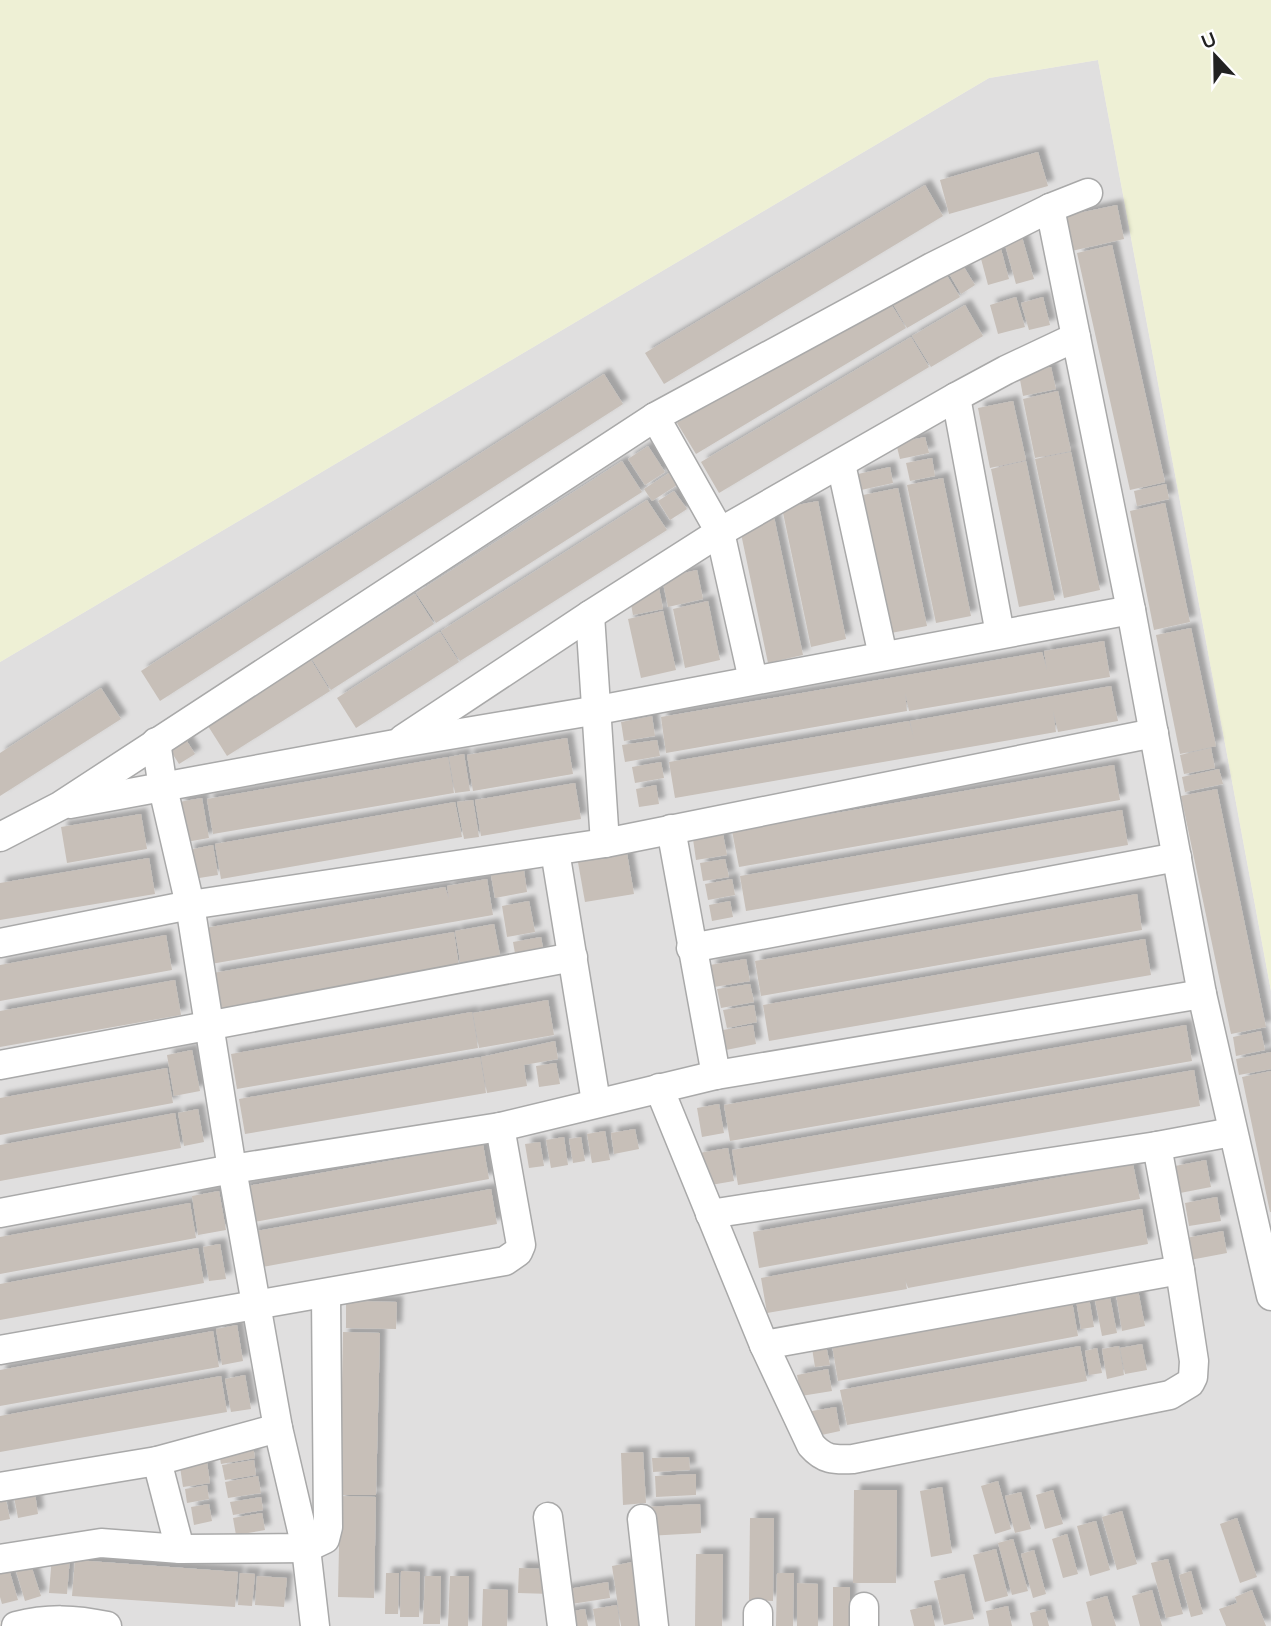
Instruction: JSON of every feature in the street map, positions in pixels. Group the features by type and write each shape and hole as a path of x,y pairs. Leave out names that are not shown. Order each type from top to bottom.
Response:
{"street":[{"path":"0,837 60,806 655,417 932,267 1050,208 1088,193"},
{"path":"1050,208 1131,610 1202,994 1271,1296"},
{"path":"395,744 720,532 956,397 1076,337"},
{"path":"956,397 1000,634"},
{"path":"655,417 720,532 753,680"},
{"path":"841,464 883,656"},
{"path":"60,806 395,744 598,710 1131,610"},
{"path":"590,615 606,843"},
{"path":"0,943 190,905 606,843 1154,733"},
{"path":"156,742 163,788 190,905 232,1169 278,1428 306,1548 315,1626"},
{"path":"671,829 716,1075"},
{"path":"555,851 596,1102"},
{"path":"691,948 1177,857"},
{"path":"0,1065 573,957"},
{"path":"0,1213 232,1169 500,1127 716,1075 1202,994"},
{"path":"659,1088 764,1345 811,1445 820,1455 832,1460 853,1459 1170,1395 1185,1387 1193,1377 1194,1361 1157,1146"},
{"path":"0,1350 505,1261 512,1257 521,1245 500,1127"},
{"path":"710,1214 1157,1146 1232,1132"},
{"path":"764,1345 1180,1270"},
{"path":"0,1559 101,1543 180,1549 306,1548 322,1542 328,1534 326,1294"},
{"path":"0,1487 157,1461 278,1428"},
{"path":"157,1461 180,1549"},
{"path":"548,1517 562,1626"},
{"path":"642,1519 654,1626"},
{"path":"16,1626 38,1620 59,1619 107,1626"}],"shaded area":[{"path":"1098,60 1271,991 1271,1626 32,1626 8,1620 0,1622 0,662 989,78"}],"green space":[{"path":"0,0 1271,0 1271,991 1098,60 989,78 0,662"}],"building":[{"path":"1038,152 1048,186 949,214 940,180"},
{"path":"925,185 943,216 664,384 645,353"},
{"path":"1117,205 1124,239 1063,253 1055,218"},
{"path":"1022,237 1034,279 1016,284 1004,241"},
{"path":"1112,245 1165,482 1130,490 1077,253"},
{"path":"1001,249 1009,279 988,285 980,255"},
{"path":"962,264 975,285 961,294 948,272"},
{"path":"941,266 960,297 907,328 889,297"},
{"path":"1016,297 1025,327 998,334 990,305"},
{"path":"1043,297 1050,325 1029,330 1021,303"},
{"path":"887,298 906,328 696,454 677,423"},
{"path":"965,305 983,336 931,367 912,336"},
{"path":"911,337 929,367 719,493 701,462"},
{"path":"1051,367 1056,389 1023,396 1019,374"},
{"path":"604,374 623,404 160,701 141,671"},
{"path":"1058,391 1071,451 1035,458 1023,399"},
{"path":"1013,401 1026,460 990,468 978,408"},
{"path":"925,437 929,453 900,459 896,443"},
{"path":"648,446 665,472 645,485 628,459"},
{"path":"1071,452 1100,590 1064,598 1035,459"},
{"path":"932,458 935,476 910,481 906,463"},
{"path":"622,461 642,492 436,623 416,593"},
{"path":"1026,461 1055,600 1019,607 991,469"},
{"path":"890,467 893,483 861,490 858,474"},
{"path":"669,473 677,485 652,501 644,489"},
{"path":"943,478 971,616 936,623 907,485"},
{"path":"1166,484 1169,499 1137,506 1134,491"},
{"path":"898,488 927,626 891,633 863,495"},
{"path":"674,491 687,509 670,520 658,501"},
{"path":"647,500 667,530 460,661 441,631"},
{"path":"818,501 846,639 811,647 782,508"},
{"path":"1165,503 1190,622 1154,630 1130,511"},
{"path":"774,517 803,655 768,663 739,524"},
{"path":"697,570 703,599 668,607 662,578"},
{"path":"659,588 663,609 633,615 629,594"},
{"path":"415,594 434,624 331,690 312,659"},
{"path":"708,601 720,660 685,668 673,609"},
{"path":"663,611 676,670 641,678 628,619"},
{"path":"1191,628 1216,746 1180,754 1156,635"},
{"path":"440,632 459,662 356,728 337,698"},
{"path":"1104,641 1110,677 909,711 905,692 907,711 666,753 661,717 1042,652 1047,670 1044,651"},
{"path":"311,660 330,691 227,756 208,726"},
{"path":"1111,686 1118,721 1058,732 1053,710 1056,732 675,798 669,762 909,721 914,739 910,721"},
{"path":"101,688 121,719 0,796 0,753"},
{"path":"652,716 655,736 624,741 621,722"},
{"path":"183,735 195,754 179,764 167,745"},
{"path":"567,738 573,774 473,791 467,755"},
{"path":"657,740 660,756 625,762 622,745"},
{"path":"1211,748 1215,768 1184,774 1180,755"},
{"path":"464,754 470,791 455,793 449,757"},
{"path":"448,757 454,793 213,834 207,799"},
{"path":"661,762 664,778 635,783 632,767"},
{"path":"1114,765 1120,800 739,867 732,831"},
{"path":"1219,769 1223,784 1185,792 1182,777"},
{"path":"575,783 581,819 481,836 475,800"},
{"path":"656,785 659,804 639,807 636,789"},
{"path":"1217,789 1266,1027 1231,1034 1181,796"},
{"path":"202,798 209,838 186,842 179,802"},
{"path":"473,800 479,837 464,839 457,802"},
{"path":"455,802 462,837 221,879 215,844"},
{"path":"1122,810 1128,845 746,911 740,876"},
{"path":"141,814 147,849 67,863 61,827"},
{"path":"723,834 727,855 696,860 693,839"},
{"path":"625,842 634,894 585,902 576,851"},
{"path":"213,845 218,875 193,879 188,850"},
{"path":"149,858 155,894 0,920 0,883"},
{"path":"725,859 729,877 703,881 700,863"},
{"path":"523,863 527,892 495,898 490,869"},
{"path":"487,879 493,915 211,964 205,928 445,887 449,899 447,886"},
{"path":"732,879 735,895 708,900 705,884"},
{"path":"1137,894 1142,930 761,996 755,961"},
{"path":"529,901 535,932 507,937 502,906"},
{"path":"730,901 733,917 712,921 709,905"},
{"path":"494,924 501,960 461,967 455,931"},
{"path":"454,932 459,967 219,1009 213,973"},
{"path":"166,935 172,970 0,1001 0,965"},
{"path":"541,937 544,954 516,959 513,942"},
{"path":"1145,939 1151,975 769,1041 763,1005"},
{"path":"746,959 750,981 714,987 710,965"},
{"path":"175,980 181,1015 0,1047 0,1011"},
{"path":"750,984 754,1002 721,1008 717,989"},
{"path":"548,1000 554,1035 479,1048 473,1013"},
{"path":"754,1005 757,1022 727,1028 723,1010"},
{"path":"472,1012 478,1048 237,1089 231,1054"},
{"path":"753,1025 756,1044 726,1050 723,1030"},
{"path":"1186,1025 1192,1061 730,1141 724,1105"},
{"path":"1261,1031 1265,1050 1236,1056 1233,1037"},
{"path":"555,1041 558,1059 524,1065 527,1086 487,1093 481,1057"},
{"path":"192,1050 200,1091 174,1096 167,1055"},
{"path":"1271,1052 1271,1069 1239,1075 1236,1059"},
{"path":"480,1057 486,1093 245,1134 239,1099"},
{"path":"556,1063 560,1084 539,1087 536,1066"},
{"path":"167,1068 173,1103 0,1135 0,1098"},
{"path":"1194,1070 1200,1106 738,1185 732,1150"},
{"path":"1271,1071 1271,1212 1270,1212 1242,1077"},
{"path":"719,1104 724,1133 702,1137 697,1108"},
{"path":"198,1109 204,1142 184,1146 178,1113"},
{"path":"175,1113 181,1148 0,1181 0,1145"},
{"path":"635,1129 639,1149 614,1154 611,1133"},
{"path":"605,1131 610,1160 592,1163 587,1134"},
{"path":"564,1137 568,1165 551,1168 546,1140"},
{"path":"581,1137 585,1161 573,1163 569,1139"},
{"path":"540,1142 544,1166 529,1168 525,1144"},
{"path":"483,1144 489,1179 249,1223 242,1187"},
{"path":"728,1148 734,1181 705,1186 699,1153"},
{"path":"1206,1160 1211,1187 1180,1193 1175,1166"},
{"path":"1133,1164 1140,1199 759,1268 753,1232"},
{"path":"491,1189 497,1224 257,1268 251,1232"},
{"path":"219,1191 226,1230 198,1235 192,1196"},
{"path":"1217,1197 1221,1221 1189,1226 1185,1203"},
{"path":"190,1203 196,1238 0,1274 0,1237"},
{"path":"1142,1209 1148,1244 908,1288 905,1279 907,1289 767,1313 761,1278"},
{"path":"1223,1231 1227,1253 1190,1260 1186,1238"},
{"path":"220,1244 226,1279 209,1281 203,1247"},
{"path":"198,1248 204,1283 0,1320 0,1284"},
{"path":"1138,1290 1145,1326 1122,1331 1116,1294"},
{"path":"1109,1292 1117,1333 1102,1336 1094,1295"},
{"path":"1089,1298 1094,1327 1081,1329 1076,1300"},
{"path":"346,1301 397,1302 396,1329 346,1328"},
{"path":"1072,1301 1078,1336 838,1381 832,1345"},
{"path":"237,1325 243,1361 222,1365 216,1329"},
{"path":"213,1331 219,1367 0,1406 0,1370"},
{"path":"343,1332 380,1333 376,1495 340,1495"},
{"path":"825,1340 830,1365 815,1367 811,1342"},
{"path":"1142,1344 1147,1370 1125,1374 1120,1348"},
{"path":"1080,1346 1087,1381 847,1425 840,1390"},
{"path":"1119,1346 1124,1375 1107,1379 1102,1349"},
{"path":"1097,1348 1102,1373 1089,1375 1085,1351"},
{"path":"828,1369 832,1391 801,1396 797,1375"},
{"path":"245,1375 251,1409 231,1412 225,1379"},
{"path":"221,1376 227,1412 0,1452 0,1416"},
{"path":"836,1407 840,1431 817,1436 812,1411"},
{"path":"252,1441 255,1458 221,1464 218,1447"},
{"path":"643,1452 646,1503 623,1505 621,1453"},
{"path":"689,1457 690,1470 653,1472 652,1458"},
{"path":"254,1460 256,1475 225,1480 222,1465"},
{"path":"207,1462 210,1483 183,1487 180,1467"},
{"path":"696,1474 696,1495 656,1497 655,1476"},
{"path":"258,1476 261,1493 228,1498 225,1482"},
{"path":"998,1481 1011,1529 995,1534 981,1486"},
{"path":"207,1485 209,1499 187,1503 185,1489"},
{"path":"942,1487 952,1553 931,1557 920,1491"},
{"path":"854,1490 897,1490 896,1583 853,1583"},
{"path":"1053,1490 1063,1524 1045,1529 1036,1495"},
{"path":"1021,1492 1031,1529 1015,1533 1005,1496"},
{"path":"35,1493 38,1514 18,1518 14,1497"},
{"path":"340,1496 376,1497 374,1598 338,1597"},
{"path":"261,1497 263,1510 233,1515 230,1502"},
{"path":"6,1500 10,1519 0,1521 0,1501"},
{"path":"209,1504 212,1521 194,1525 191,1507"},
{"path":"700,1504 701,1533 647,1536 646,1507"},
{"path":"1122,1511 1137,1564 1117,1570 1102,1517"},
{"path":"262,1513 265,1530 236,1535 233,1518"},
{"path":"750,1518 774,1518 773,1601 749,1600"},
{"path":"1237,1518 1257,1577 1240,1583 1220,1524"},
{"path":"1096,1521 1110,1570 1090,1576 1077,1526"},
{"path":"1067,1534 1078,1574 1063,1578 1052,1539"},
{"path":"1013,1539 1028,1591 1012,1595 998,1543"},
{"path":"996,1549 1008,1596 985,1602 973,1555"},
{"path":"1034,1550 1046,1594 1033,1598 1021,1554"},
{"path":"696,1554 723,1554 722,1626 695,1626"},
{"path":"28,1556 41,1596 25,1601 13,1561"},
{"path":"52,1556 70,1557 67,1594 49,1593"},
{"path":"1168,1559 1183,1614 1166,1618 1151,1563"},
{"path":"75,1560 238,1572 235,1607 72,1596"},
{"path":"632,1562 643,1626 621,1626 612,1566"},
{"path":"8,1566 18,1600 2,1604 0,1568"},
{"path":"519,1568 551,1569 551,1594 518,1593"},
{"path":"401,1571 420,1572 419,1617 400,1617"},
{"path":"1191,1571 1203,1614 1191,1617 1179,1575"},
{"path":"240,1573 255,1574 252,1606 238,1605"},
{"path":"386,1573 399,1573 398,1614 385,1614"},
{"path":"777,1573 794,1573 793,1626 776,1626"},
{"path":"964,1574 974,1619 944,1625 934,1581"},
{"path":"257,1576 287,1578 284,1607 255,1605"},
{"path":"425,1576 441,1576 440,1624 423,1624"},
{"path":"450,1576 469,1576 468,1626 448,1626"},
{"path":"608,1582 610,1598 565,1605 563,1590"},
{"path":"797,1583 818,1584 818,1626 797,1626"},
{"path":"833,1587 850,1587 850,1626 833,1626"},
{"path":"483,1589 508,1590 507,1626 482,1626"},
{"path":"1152,1590 1162,1626 1140,1626 1132,1596"},
{"path":"1252,1590 1266,1626 1226,1626 1219,1609 1237,1603 1235,1597"},
{"path":"1107,1596 1116,1626 1092,1626 1086,1602"},
{"path":"617,1605 620,1626 596,1626 593,1609"},
{"path":"931,1605 935,1626 914,1626 910,1610"},
{"path":"1008,1606 1012,1626 989,1626 986,1611"},
{"path":"585,1609 588,1626 564,1626 562,1613"},
{"path":"1045,1609 1049,1626 1033,1626 1030,1613"}]}
